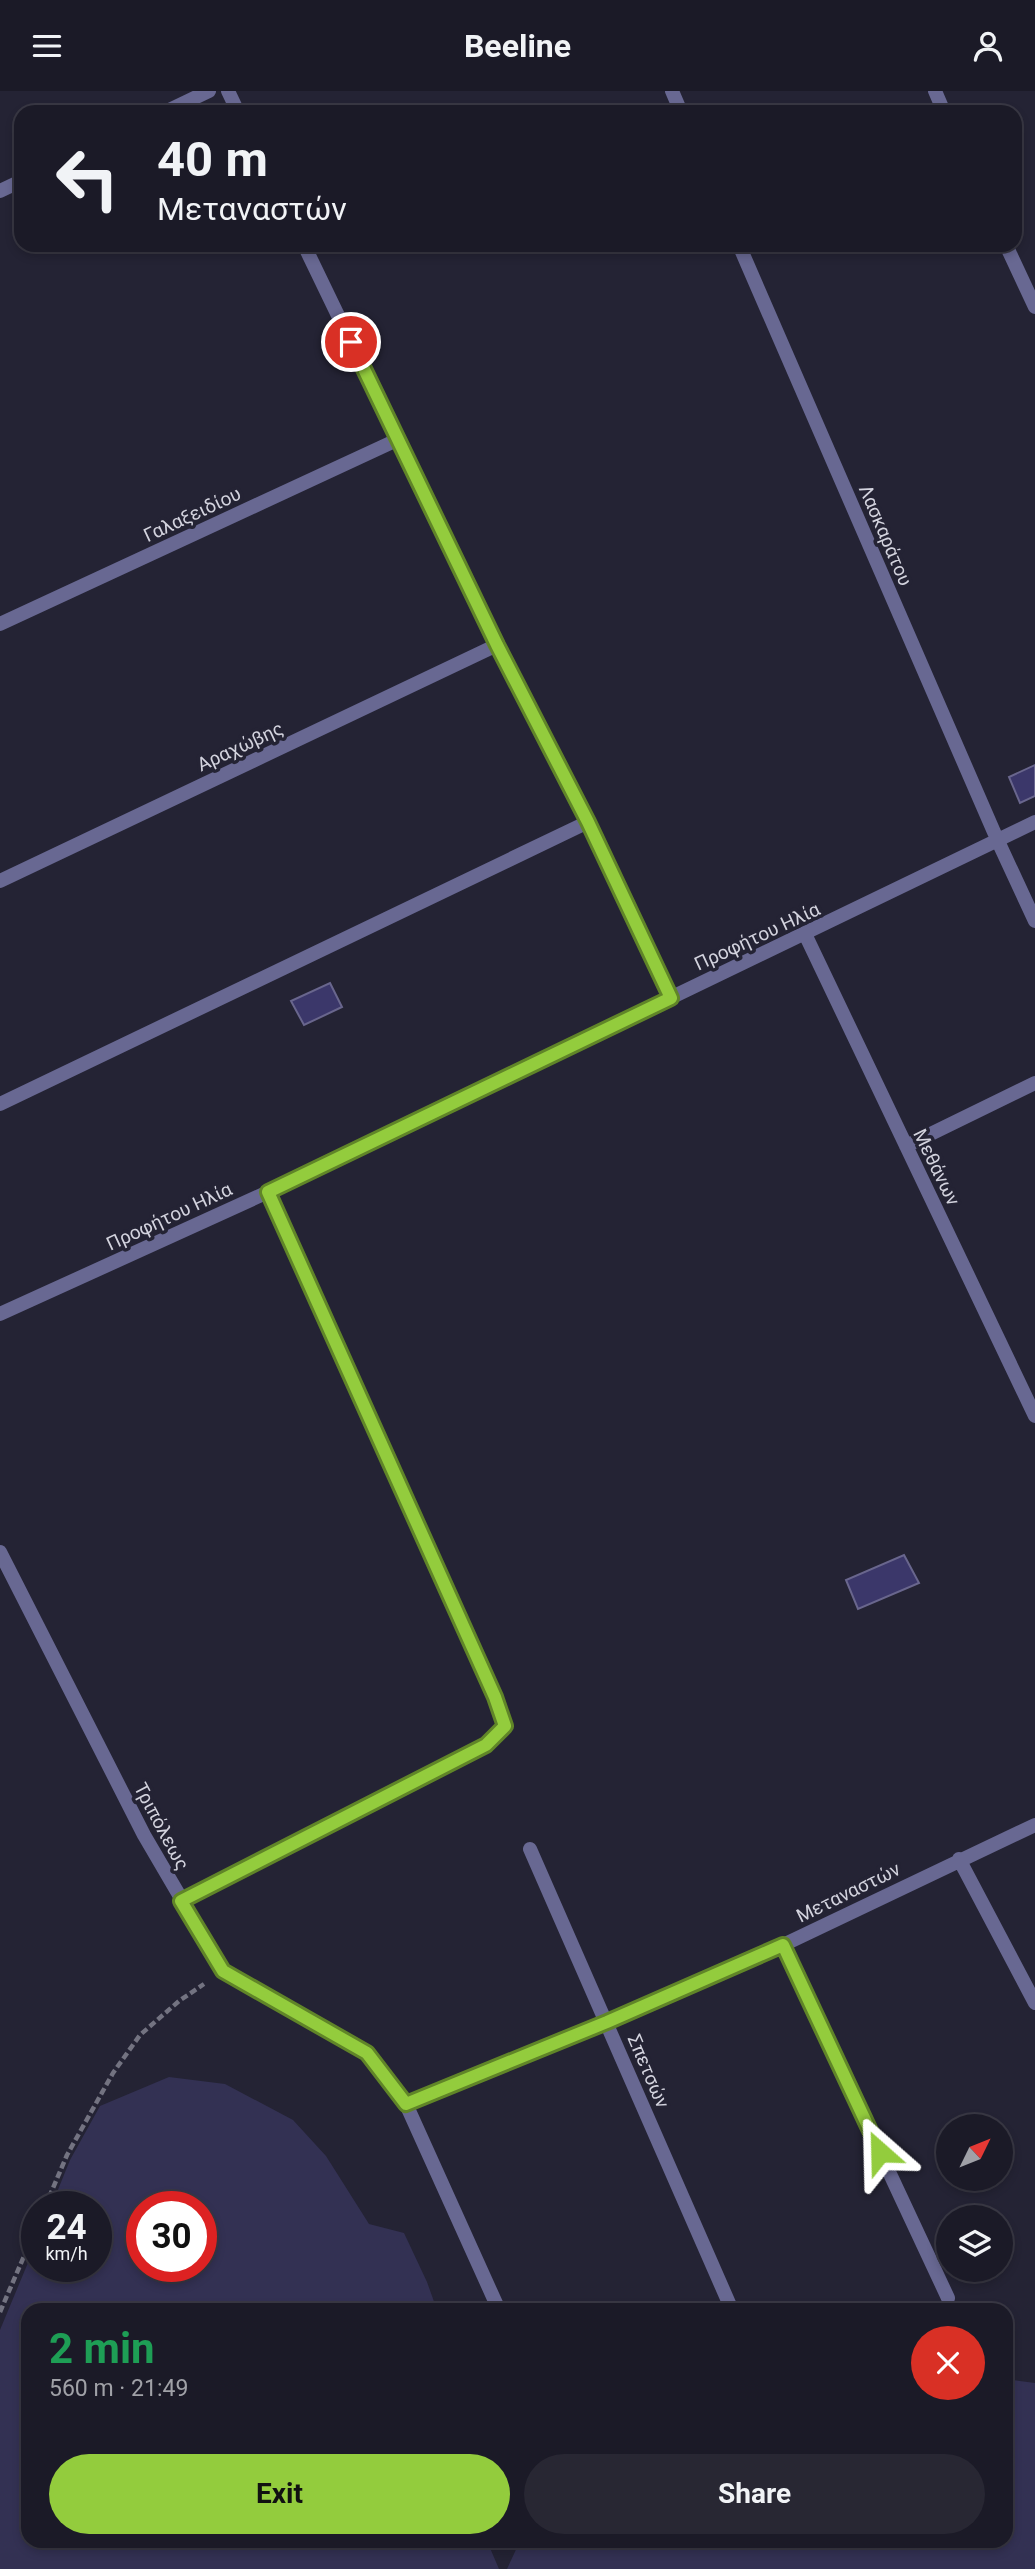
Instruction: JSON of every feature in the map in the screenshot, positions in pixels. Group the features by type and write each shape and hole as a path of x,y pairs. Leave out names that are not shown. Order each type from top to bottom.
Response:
{"street":[{"path":"180,105 209,91"},
{"path":"307,252 497,645 588,822 671,998"},
{"name":"Λασκαράτου","path":"742,252 1035,921"},
{"path":"1009,252 1035,307"},
{"name":"Γαλαξειδίου","path":"0,624 399,439"},
{"name":"Αραχώβης","path":"0,881 497,645"},
{"path":"0,1104 588,822"},
{"name":"Προφήτου Ηλία","path":"0,1314 268,1192 1035,822"},
{"name":"Μεθάνων","path":"805,934 1035,1416"},
{"path":"906,1146 1035,1083"},
{"path":"181,1901 486,1745 505,1726 495,1697 268,1192"},
{"name":"Τριπόλεως","path":"0,1552 144,1835 223,1971 367,2053 406,2104 496,2303"},
{"name":"Μεταναστών","path":"406,2104 607,2022 783,1945 1035,1825"},
{"name":"Σπετσών","path":"530,1849 729,2303"},
{"path":"959,1860 1035,2003"},
{"path":"783,1945 948,2298"}],"path":[{"path":"52,2191 67,2155 113,2073 141,2035 179,2001 223,1971"},
{"path":"0,2312 21,2263"}],"shaded area":[{"path":"1035,765 1035,796 1020,803 1009,777"},
{"path":"330,983 342,1007 304,1025 291,1001"},
{"path":"904,1555 919,1583 858,1609 846,1580"},
{"path":"169,2077 225,2084 293,2120 326,2156 369,2224 404,2233 434,2303 21,2303 21,2548 490,2548 499,2569 0,2569 0,2330 21,2279 21,2282 112,2282 112,2191 57,2191 70,2160 100,2106"},
{"path":"1013,2380 1035,2383 1035,2569 507,2569 517,2548 1013,2548"}],"route":[{"path":"351,342 497,645 588,822 671,998 268,1192 495,1697 505,1726 486,1745 181,1901 223,1971 367,2053 406,2104 607,2022 783,1945 880,2152"}]}
